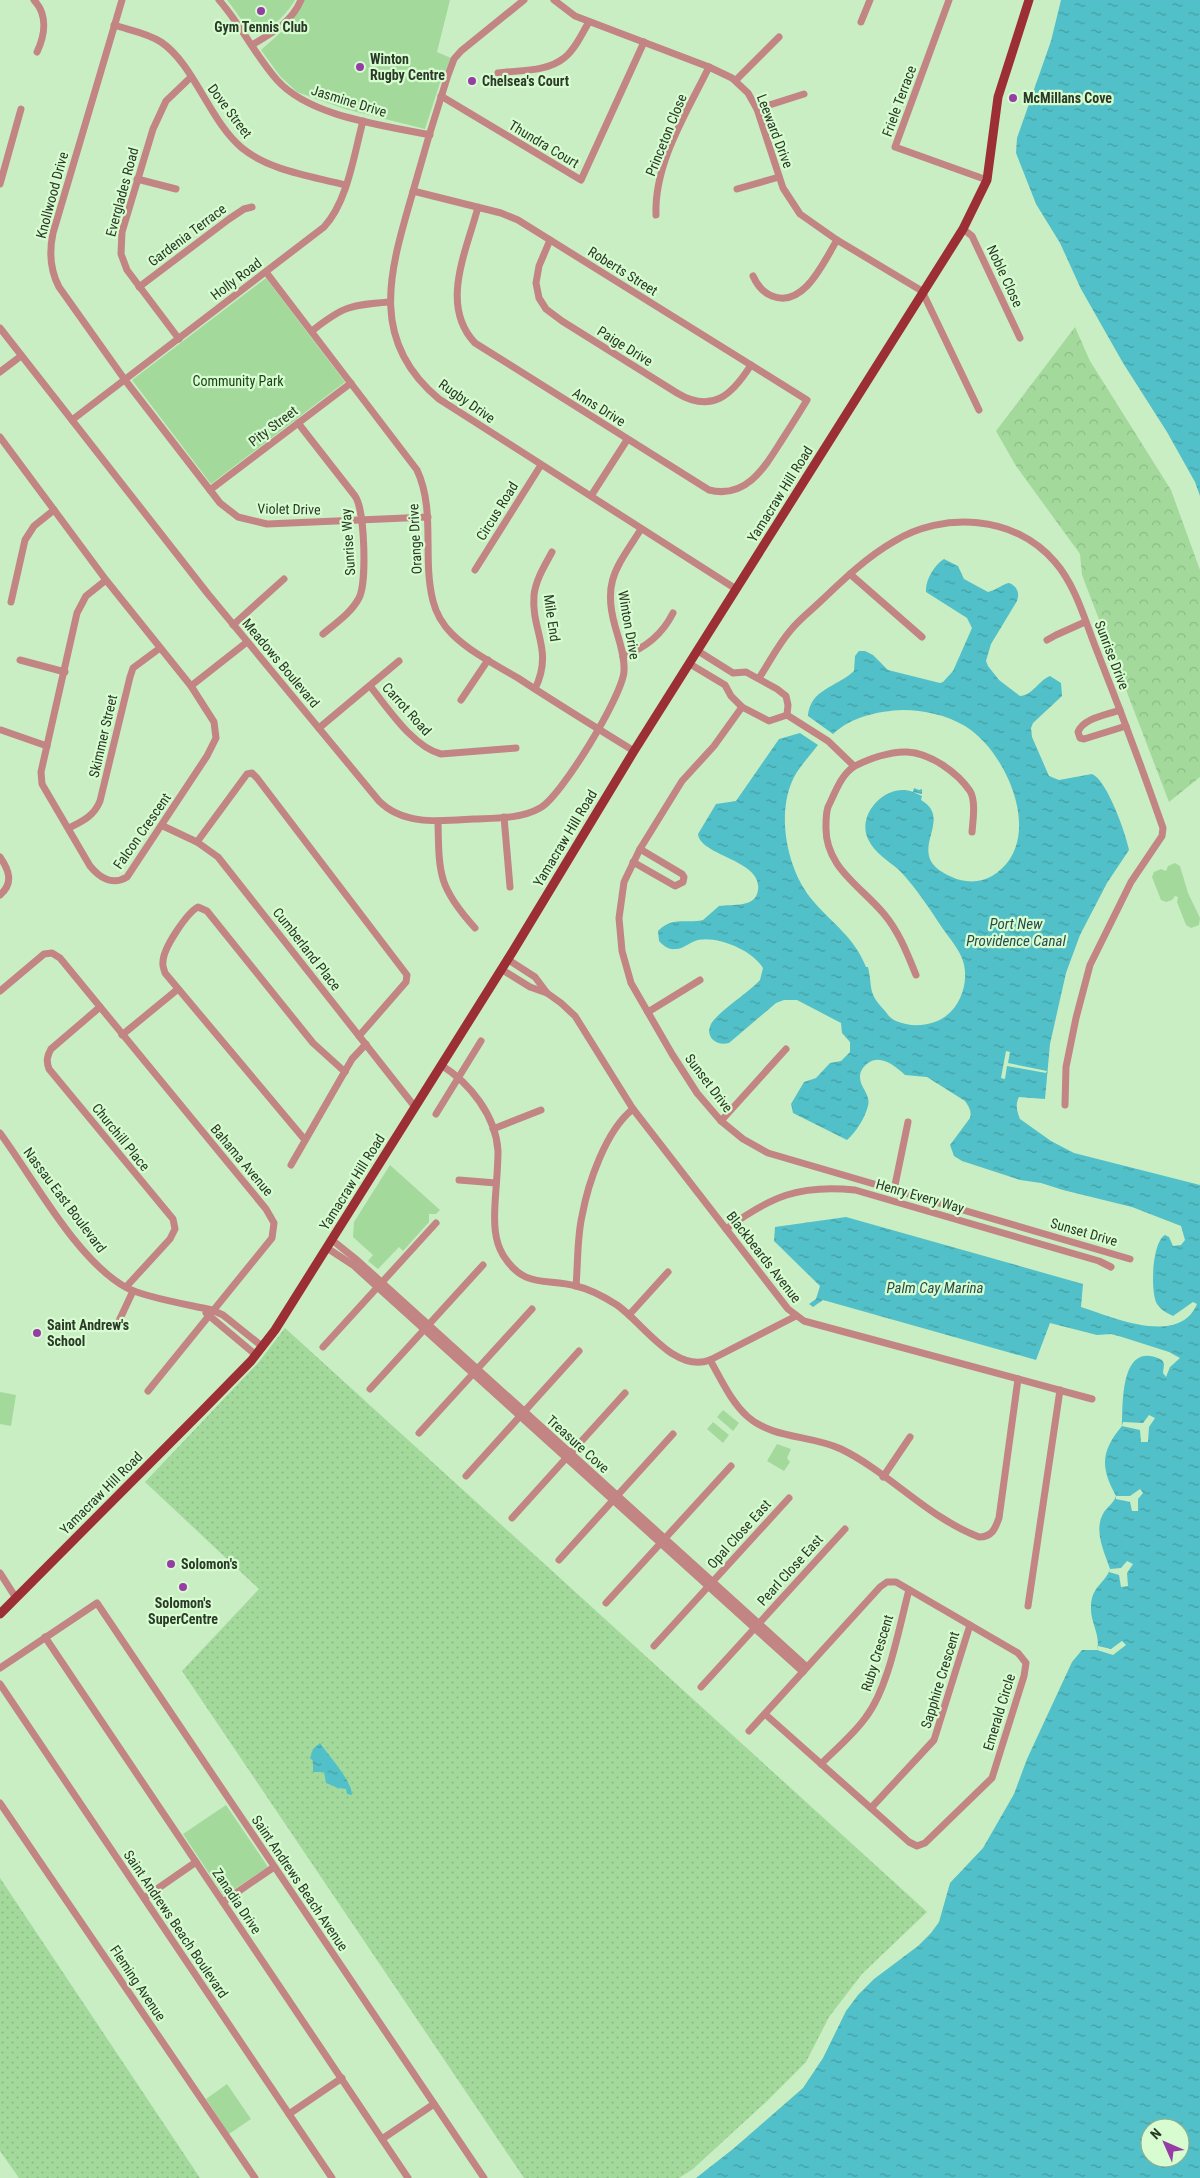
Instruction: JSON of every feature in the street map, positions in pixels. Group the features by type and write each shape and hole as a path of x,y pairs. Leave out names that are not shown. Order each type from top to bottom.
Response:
{"main road":[{"name":"Yamacraw Hill Road","path":"0,1614 256,1355 329,1244 507,960 634,751 922,291 963,229 987,180 998,97 1030,0"}],"street":[{"path":"34,0 41,10 44,27 43,38 36,52"},
{"name":"Knollwood Drive","path":"122,0 55,224 51,255 52,272 59,287 125,380"},
{"name":"Jasmine Drive","path":"219,0 273,75 291,93 313,104 363,121 430,135"},
{"path":"252,45 283,25 295,12 300,0"},
{"name":"Rugby Drive","path":"524,0 457,55 441,96 393,264 390,302 393,328 410,366 427,389 445,404 736,589"},
{"name":"Leeward Drive","path":"554,0 567,12 589,22 709,67 736,80 748,93 757,109 779,177 786,194 796,209 807,220 837,240 922,291"},
{"path":"861,22 870,0"},
{"name":"Friele Terrace","path":"949,0 895,147 987,180"},
{"path":"498,72 544,67 558,62 569,53 589,22"},
{"name":"Dove Street","path":"114,26 146,35 161,42 175,56 227,132 250,154 265,162 288,170 345,185"},
{"path":"736,80 779,36"},
{"name":"Thundra Court","path":"441,96 580,180 644,42"},
{"name":"Princeton Close","path":"656,215 656,193 665,161 709,67"},
{"name":"Everglades Road","path":"179,339 124,266 120,250 123,226 160,112 170,96 190,78"},
{"path":"757,109 804,94"},
{"path":"0,184 21,108"},
{"name":"Holly Road","path":"72,420 266,272 328,222 338,206 363,121"},
{"path":"737,190 779,177"},
{"path":"137,180 176,189"},
{"name":"Roberts Street","path":"413,191 506,215 550,240 807,400"},
{"name":"Gardenia Terrace","path":"139,287 228,219 244,209 252,207"},
{"name":"Anns Drive","path":"478,207 457,290 458,310 467,333 482,349 709,490 723,492 736,490 752,481 764,469 807,400"},
{"name":"Noble Close","path":"963,229 972,236 1020,338"},
{"name":"Paige Drive","path":"550,240 539,266 536,288 543,305 562,321 694,401 708,402 724,397 741,381 751,365"},
{"path":"753,276 759,287 772,296 782,298 794,296 808,285 837,240"},
{"name":"Orange Drive","path":"266,272 413,463 424,487 428,517 430,584 435,610 452,634 488,660 634,751"},
{"path":"922,291 979,410"},
{"path":"312,331 336,313 349,307 390,302"},
{"name":"Meadows Boulevard","path":"0,328 247,642 371,791 389,809 410,818 438,821 504,817 531,812 550,802 598,728"},
{"path":"0,372 21,356"},
{"name":"Violet Drive","path":"125,380 210,490 229,511 238,517 255,522 275,524 428,517"},
{"name":"Pity Street","path":"210,490 351,382"},
{"name":"Sunrise Way","path":"298,422 358,500 361,508 363,576 361,593 351,609 323,634"},
{"path":"590,496 627,440"},
{"name":"Falcon Crescent","path":"1,442 106,580 191,686 214,722 216,738 212,748 163,826 127,877 121,881 107,880 95,871 42,784 41,772 77,613 86,596 106,580"},
{"name":"Circus Road","path":"475,570 541,465"},
{"path":"11,602 25,540 34,526 54,510"},
{"name":"Sunrise Drive","path":"759,678 790,631 850,574 892,542 909,533 948,523 989,523 1004,527 1032,541 1055,562 1070,586 1085,622 1120,710 1163,828 1162,836 1131,882 1090,965 1066,1067 1065,1105"},
{"name":"Winton Drive","path":"598,728 622,685 624,672 623,656 611,610 610,587 615,571 641,529"},
{"name":"Mile End","path":"535,689 541,675 544,659 535,607 535,592 539,577 552,552"},
{"path":"850,574 922,637"},
{"path":"233,624 284,579"},
{"path":"623,656 641,649 654,640 673,613"},
{"path":"1048,640 1085,622"},
{"path":"191,686 247,642"},
{"name":"Skimmer Street","path":"69,828 90,817 96,810 100,801 130,677 134,668 160,648"},
{"path":"698,651 733,673 746,672 759,678 786,696 788,705 787,715"},
{"path":"20,660 65,672"},
{"path":"461,700 488,660"},
{"name":"Carrot Road","path":"319,728 399,661"},
{"path":"690,664 725,685 730,696 742,707 769,721 787,715"},
{"path":"725,685 733,673"},
{"name":"Carrot Road","path":"370,686 418,743 430,752 441,754 516,748"},
{"name":"Sunset Drive","path":"742,707 714,746 682,782 640,849 624,882 619,918 622,950 631,983 697,1093 721,1121 744,1139 768,1154 1130,1259"},
{"path":"1120,710 1090,721 1080,727 1078,732 1080,738 1084,739 1126,726"},
{"path":"787,715 828,741 854,766"},
{"path":"1,730 47,746"},
{"path":"916,975 901,938 884,914 842,872 830,854 826,834 826,811 840,782 854,766 881,756 906,752 928,757 951,771 971,792 974,815 972,832"},
{"path":"197,842 243,778 247,774 252,773 407,975 406,982 359,1036"},
{"path":"504,817 510,887"},
{"path":"438,821 440,868 445,888 452,902 475,928"},
{"name":"Cumberland Place","path":"163,826 197,842 218,857 415,1107"},
{"path":"633,862 675,886 682,882 684,878 682,874 640,849"},
{"path":"0,857 8,870 10,879 8,886 0,895"},
{"path":"305,1140 165,973 162,962 164,953 190,912 198,906 206,911 313,1043 344,1072"},
{"name":"Bahama Avenue","path":"0,991 44,954 52,953 60,958 266,1209 274,1222 272,1238 210,1312 148,1391"},
{"name":"Blackbeards Avenue","path":"507,960 535,977 547,993"},
{"name":"Blackbeards Avenue","path":"501,969 530,987 547,993 575,1016 633,1109 788,1309 796,1316 804,1321 1092,1398"},
{"path":"648,1012 700,980"},
{"path":"122,1035 178,989"},
{"name":"Churchill Place","path":"100,1007 58,1042 49,1054 49,1069 173,1219 175,1229 170,1239 129,1289 118,1323"},
{"path":"436,1114 481,1041"},
{"path":"291,1165 352,1059 366,1044"},
{"path":"721,1121 786,1049"},
{"path":"442,1065 458,1078 480,1103 493,1129 498,1150 496,1184 496,1234 498,1246 510,1265 519,1272 540,1283 576,1286 608,1300 629,1315 673,1354 695,1363 703,1363 710,1360 796,1316"},
{"path":"576,1286 581,1217 587,1195 617,1125 633,1109"},
{"path":"493,1129 541,1110"},
{"path":"894,1190 908,1122"},
{"name":"Nassau East Boulevard","path":"0,1132 75,1240 99,1266 129,1289 198,1306 224,1316 263,1347"},
{"path":"459,1180 496,1184"},
{"name":"Henry Every Way","path":"726,1229 754,1208 794,1192 834,1188 855,1190 1099,1261 1111,1268"},
{"path":"323,1347 436,1223"},
{"name":"Treasure Cove","path":"329,1244 380,1285 805,1670"},
{"path":"370,1389 483,1265"},
{"path":"629,1315 668,1272"},
{"path":"418,1433 532,1309"},
{"name":"Nassau East Boulevard","path":"210,1312 256,1355"},
{"path":"466,1476 579,1351"},
{"path":"710,1360 733,1400 753,1421 770,1430 840,1449 883,1476 916,1501 970,1533 985,1537 992,1533 999,1518 1018,1379"},
{"path":"1028,1606 1060,1390"},
{"path":"512,1518 625,1394"},
{"path":"559,1560 673,1434"},
{"path":"883,1476 910,1437"},
{"path":"606,1603 731,1466"},
{"name":"Opal Close East","path":"654,1646 789,1498"},
{"name":"Pearl Close East","path":"700,1688 845,1530"},
{"path":"0,1573 16,1598"},
{"name":"Emerald Circle","path":"749,1731 764,1714 887,1582 896,1582 910,1590 1018,1653 1026,1663 1024,1676 992,1778 925,1843 916,1846 909,1842 764,1714"},
{"name":"Ruby Crescent","path":"821,1764 866,1717 876,1700 886,1674 910,1590"},
{"name":"Saint Andrews Beach Avenue","path":"45,1637 97,1603 484,2178"},
{"name":"Sapphire Crescent","path":"871,1808 934,1740 970,1625"},
{"path":"0,1668 45,1637"},
{"name":"Zanadia Drive","path":"45,1637 408,2178"},
{"name":"Saint Andrews Beach Boulevard","path":"0,1684 332,2178"},
{"name":"Fleming Avenue","path":"0,1803 255,2178"},
{"path":"144,1898 196,1862"},
{"path":"223,1902 274,1867"},
{"path":"289,2114 342,2078"},
{"path":"382,2139 434,2104"}],"green space":[{"name":"Gym Tennis Club","path":"227,0 295,0 277,22 264,30 258,31 245,24"},
{"name":"Winton Rugby Centre","path":"304,0 450,0 437,52 451,58 440,83 425,129 345,109 297,92 280,76 261,50 289,25"},
{"name":"Community Park","path":"266,278 345,382 211,484 132,380"},
{"path":"1075,327 1090,361 1171,490 1200,570 1200,777 1169,802 1082,575 1080,554 1016,466 996,431"},
{"path":"1175,863 1180,866 1188,893 1200,918 1199,925 1191,928 1186,925 1177,902 1178,897 1175,896 1172,900 1166,902 1161,900 1152,877 1154,872 1161,869 1166,871 1168,866"},
{"path":"390,1165 440,1210 436,1214 429,1214 429,1222 403,1251 399,1247 378,1269 368,1261 373,1255 353,1237 354,1222"},
{"path":"285,1328 927,1912 862,1974 829,2017 806,2062 766,2102 693,2169 679,2178 524,2178 182,1671 259,1589 145,1482 258,1363"},
{"path":"0,1392 16,1395 11,1426 0,1424"},
{"path":"723,1410 739,1423 733,1431 717,1417"},
{"path":"713,1422 729,1435 723,1443 707,1429"},
{"path":"777,1444 791,1449 787,1458 790,1462 784,1471 767,1461"},
{"path":"226,1805 268,1867 224,1896 183,1834"},
{"path":"0,1878 200,2178 19,2178 0,2151"},
{"path":"227,2084 251,2119 229,2134 206,2099"}],"water":[{"path":"1061,0 1200,0 1200,496 1195,482 1167,432 1123,363 1081,289 1060,243 1036,204 1016,153 1017,138 1051,41"},
{"path":"944,559 958,566 964,579 988,592 1009,583 1012,584 1018,593 1017,601 991,644 986,661 988,666 999,680 1020,696 1032,691 1050,676 1061,683 1062,696 1033,723 1031,728 1032,737 1049,776 1059,780 1092,774 1098,778 1110,796 1129,850 1107,883 1080,935 1066,973 1050,1044 1045,1099 1019,1097 1017,1108 1020,1119 1051,1141 1074,1153 1200,1185 1200,2178 696,2178 733,2149 803,2088 823,2058 846,2011 858,1995 874,1979 918,1946 931,1933 939,1922 950,1883 983,1848 1014,1794 1027,1759 1072,1662 1082,1650 1097,1650 1098,1639 1091,1613 1092,1600 1093,1594 1110,1569 1099,1533 1099,1526 1104,1512 1116,1496 1107,1476 1105,1460 1110,1443 1122,1426 1124,1389 1131,1366 1138,1358 1148,1356 1162,1360 1164,1364 1163,1373 1166,1377 1170,1367 1180,1358 1169,1352 1111,1334 1097,1335 1050,1323 1036,1360 823,1300 813,1307 809,1304 816,1299 820,1286 774,1241 775,1227 846,1217 1083,1284 1081,1307 1127,1322 1161,1326 1176,1324 1188,1317 1197,1304 1193,1302 1173,1316 1157,1304 1153,1289 1157,1247 1165,1235 1169,1237 1173,1246 1181,1245 1185,1240 1181,1226 1132,1207 1041,1183 1020,1180 962,1161 954,1156 950,1145 970,1118 970,1109 965,1101 927,1077 905,1075 883,1060 868,1063 862,1069 860,1081 867,1094 868,1106 860,1124 847,1140 793,1113 791,1104 804,1082 816,1078 830,1063 841,1061 850,1052 850,1042 842,1033 841,1023 797,1000 784,1000 776,1003 729,1043 719,1043 710,1035 709,1030 713,1021 760,980 763,968 758,961 743,950 715,940 698,940 679,949 668,948 659,941 658,931 663,926 674,922 703,920 719,906 743,904 753,900 756,896 758,890 757,880 751,872 742,865 709,848 701,841 698,834 716,804 736,801 779,739 800,733 818,745 797,772 790,787 786,803 786,839 796,874 804,889 856,947 866,967 868,967 873,995 888,1015 902,1023 922,1025 935,1022 952,1011 963,991 965,976 965,968 959,952 912,885 900,871 874,849 865,829 866,820 876,802 893,792 903,790 922,796 921,800 930,808 934,818 928,849 930,859 937,868 952,877 967,881 978,881 992,876 1008,861 1017,842 1019,821 1015,798 1007,776 995,756 981,739 965,726 935,714 903,710 884,712 856,719 833,734 808,716 810,707 819,694 854,671 855,656 859,651 865,651 873,655 888,670 940,683 953,671 972,628 967,618 926,592 931,574"},
{"path":"914,788 922,789 922,794 913,792"},
{"path":"320,1743 344,1776 352,1795 347,1794 346,1789 326,1783 324,1772 313,1772 313,1761 310,1758 313,1749"}],"pier":[{"path":"1006,1051 1010,1052 1008,1063 1047,1071 1046,1073 1007,1066 1005,1079 1001,1078"},
{"path":"1149,1415 1155,1418 1149,1427 1148,1442 1141,1442 1140,1430 1122,1426 1123,1422 1143,1423"},
{"path":"1140,1489 1143,1493 1138,1499 1138,1511 1132,1511 1130,1502 1116,1499 1116,1496 1130,1496"},
{"path":"1127,1561 1133,1564 1127,1573 1128,1586 1121,1587 1119,1575 1109,1572 1110,1569 1121,1568"},
{"path":"1122,1641 1126,1645 1113,1655 1097,1650 1098,1646 1111,1649"}],"place":[{"name":"Gym Tennis Club","path":"261,11"},
{"name":"Winton Rugby Centre","path":"360,67"},
{"name":"Chelsea's Court","path":"472,81"},
{"name":"McMillans Cove","path":"1013,98"},
{"name":"Saint Andrew's School","path":"37,1333"},
{"name":"Solomon's","path":"171,1564"},
{"name":"Solomon's SuperCentre","path":"183,1587"}],"water label":[{"name":"Port New Providence Canal","path":"1016,932"},
{"name":"Palm Cay Marina","path":"935,1288"}]}
